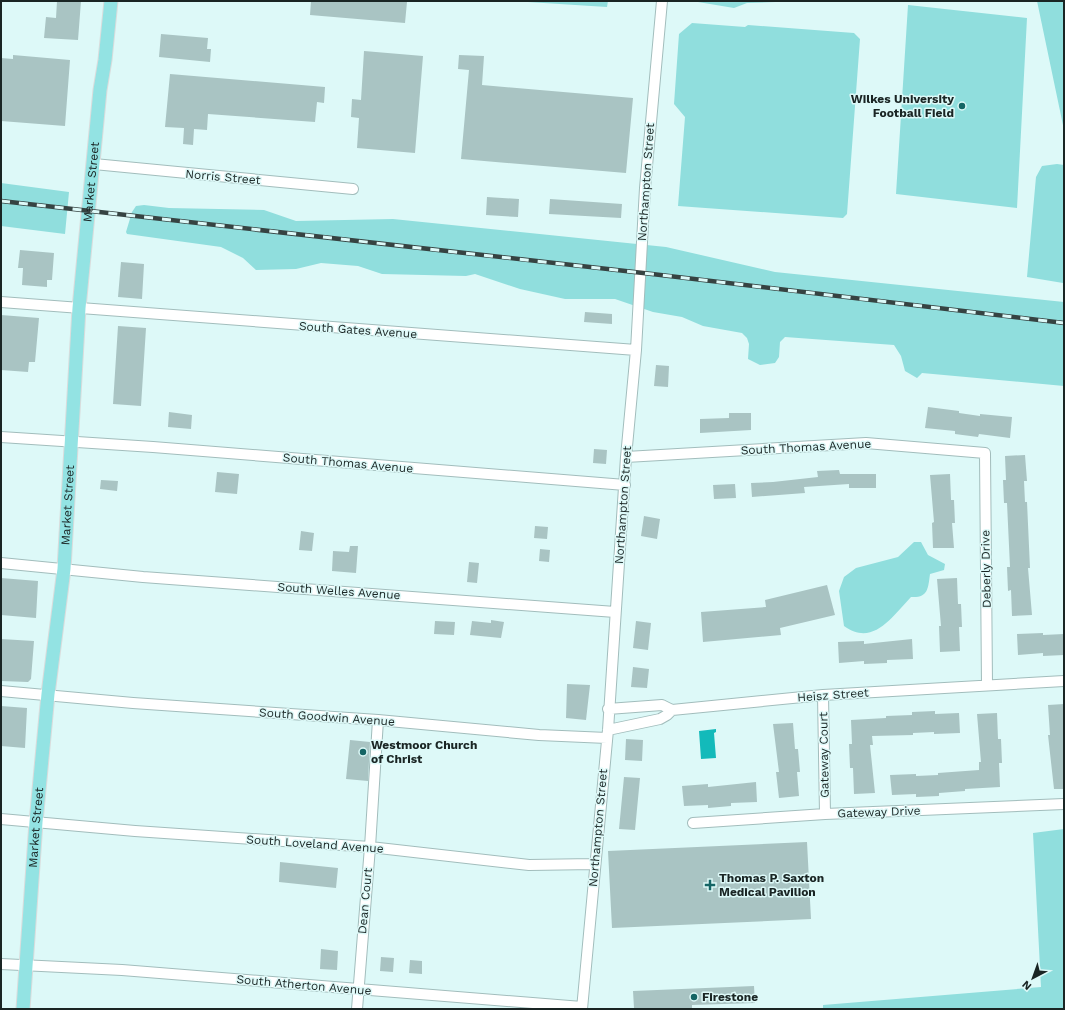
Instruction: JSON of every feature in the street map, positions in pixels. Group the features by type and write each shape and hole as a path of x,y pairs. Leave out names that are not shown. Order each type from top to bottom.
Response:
{"main road":[{"name":"Market Street","path":"23,1009 36,822 48,694 64,569 79,308 100,90 105,60 111,1"}],"street":[{"name":"Northampton Street","path":"582,1008 607,734 626,457 636,350 645,188 662,1"},
{"name":"Norris Street","path":"94,164 353,189"},
{"name":"South Gates Avenue","path":"1,302 636,350"},
{"name":"South Thomas Avenue","path":"1,437 153,447 625,485"},
{"name":"South Thomas Avenue","path":"626,457 866,443 985,453"},
{"name":"Deberly Drive","path":"985,453 987,684"},
{"name":"South Welles Avenue","path":"1,563 143,576 615,612"},
{"name":"Heisz Street","path":"607,734 660,719 672,710 823,695 987,684 1064,681"},
{"name":"South Goodwin Avenue","path":"1,691 48,694 133,703 378,720 539,735 607,734"},
{"name":"Gateway Court","path":"823,695 825,814"},
{"path":"608,709 662,705 672,710"},
{"name":"Dean Court","path":"357,1009 370,847 378,720"},
{"name":"Gateway Drive","path":"694,823 825,814 1064,804"},
{"name":"South Loveland Avenue","path":"1,819 370,847 529,865 594,864"},
{"name":"South Atherton Avenue","path":"1,964 122,970 582,1008"}],"shaded area":[{"path":"512,1 608,1 607,7"},
{"path":"692,1 802,1 747,3 734,8"},
{"path":"1037,1 1064,1 1064,130"},
{"name":"Wilkes University Football Field","path":"908,5 1027,18 1017,208 896,194"},
{"path":"692,23 745,27 748,25 854,33 860,39 847,214 843,218 678,206 685,117 674,104 679,34"},
{"path":"1057,164 1064,165 1063,283 1027,277 1036,177 1042,166"},
{"path":"1,183 69,192 65,234 1,226"},
{"path":"144,205 169,208 264,210 296,221 393,219 666,247 775,272 1064,302 1064,386 922,373 917,378 905,371 901,356 894,345 785,337 780,342 779,357 775,363 760,365 748,359 749,344 747,338 742,333 703,326 682,317 653,312 615,299 565,299 520,289 475,274 466,276 382,274 358,266 321,263 296,269 256,270 243,258 221,247 127,234 126,232 132,212 136,206"},
{"path":"914,542 921,542 928,555 945,564 944,570 930,574 926,592 921,596 911,597 889,621 873,631 864,633 854,632 844,626 839,591 844,577 856,568 898,557"},
{"path":"716,729 716,732 714,733 716,758 701,759 699,731"},
{"path":"1064,829 1064,1009 823,1009 823,1005 1041,987 1033,833"}],"building":[{"path":"57,1 81,1 78,40 44,38 46,17 56,18"},
{"path":"311,1 407,2 405,23 310,15"},
{"path":"161,34 208,38 207,49 211,49 210,62 159,57"},
{"path":"364,51 423,56 415,153 357,148 359,118 351,117 352,99 361,100"},
{"path":"13,55 70,60 65,126 1,121 1,58 13,59"},
{"path":"459,55 484,56 482,85 633,98 626,173 461,159 469,70 458,69"},
{"path":"170,74 325,87 324,103 317,102 315,122 208,114 207,130 194,129 193,145 183,144 184,128 165,127"},
{"path":"487,197 519,199 518,217 486,215"},
{"path":"550,199 622,204 621,218 549,214"},
{"path":"20,250 54,253 52,280 47,280 47,287 22,285 23,268 18,268"},
{"path":"121,262 144,264 142,299 118,297"},
{"path":"585,312 612,314 612,324 584,322"},
{"path":"1,315 39,318 35,362 29,362 28,372 1,370"},
{"path":"118,326 146,328 141,406 113,404"},
{"path":"656,365 669,366 668,387 654,386"},
{"path":"928,407 959,411 959,413 980,416 980,414 1012,417 1010,438 979,434 978,437 955,434 955,431 925,428"},
{"path":"169,412 192,415 191,429 168,427"},
{"path":"729,413 751,413 751,430 700,433 700,419 729,418"},
{"path":"594,449 607,450 606,464 593,463"},
{"path":"1025,455 1027,481 1024,481 1025,502 1027,502 1030,568 1028,568 1032,615 1012,616 1011,590 1008,591 1007,567 1010,567 1007,503 1004,503 1003,480 1006,480 1005,456"},
{"path":"839,470 840,474 876,474 876,488 849,488 849,484 804,487 805,493 752,497 751,483 818,477 817,471"},
{"path":"217,472 239,474 237,494 215,492"},
{"path":"950,474 951,500 954,500 955,523 952,523 954,548 933,548 932,523 934,522 930,475"},
{"path":"101,480 118,481 117,491 100,489"},
{"path":"735,484 736,498 714,499 713,485"},
{"path":"644,516 660,519 657,539 641,536"},
{"path":"535,526 548,527 547,539 534,538"},
{"path":"301,531 314,533 312,551 299,550"},
{"path":"350,546 358,546 356,573 332,571 333,551 349,552"},
{"path":"540,549 550,550 549,562 539,561"},
{"path":"469,562 479,563 477,583 467,582"},
{"path":"1,578 38,581 36,618 1,615"},
{"path":"957,578 958,604 961,604 962,627 959,627 960,651 940,652 939,626 941,626 937,579"},
{"path":"827,585 835,615 780,628 781,635 703,642 701,612 766,607 765,600"},
{"path":"491,620 504,622 501,638 470,635 472,621 491,623"},
{"path":"435,621 455,622 454,635 434,634"},
{"path":"636,621 651,623 648,650 633,648"},
{"path":"1043,633 1043,635 1064,634 1064,655 1043,656 1043,653 1018,655 1017,634"},
{"path":"1,639 34,641 31,679 28,682 1,681"},
{"path":"912,639 913,659 887,660 887,663 864,664 864,661 839,663 838,642 864,641 864,644"},
{"path":"633,667 649,669 647,688 631,687"},
{"path":"567,684 590,685 586,720 566,718"},
{"path":"1064,704 1064,789 1054,789 1048,735 1050,735 1048,705"},
{"path":"1,706 27,708 25,748 1,746"},
{"path":"935,711 935,714 959,713 960,733 934,734 934,732 913,733 913,735 872,736 873,745 870,745 875,793 854,794 853,768 850,768 849,744 852,744 851,720 886,718 886,716 912,715 912,712"},
{"path":"997,713 998,739 1001,739 1002,763 999,763 1000,787 965,789 965,791 939,793 939,796 916,797 916,794 892,795 890,775 938,775 938,773 979,770 979,762 981,762 977,714"},
{"path":"793,723 795,749 798,749 800,772 797,772 799,796 779,798 776,772 779,772 773,724"},
{"path":"626,739 643,740 642,761 625,760"},
{"path":"350,740 370,742 368,781 346,779"},
{"path":"624,777 640,778 635,830 619,829"},
{"path":"756,782 757,802 731,803 731,806 708,808 708,805 684,806 682,786 708,784 708,787"},
{"name":"Thomas P. Saxton Medical Pavilion","path":"807,842 811,919 612,928 608,851"},
{"path":"280,862 338,868 336,888 279,882"},
{"path":"321,949 338,951 337,970 320,969"},
{"path":"381,957 394,958 393,972 380,971"},
{"path":"410,960 422,961 422,974 409,973"},
{"name":"Firestone","path":"754,986 755,1003 692,1005 692,1009 634,1008 633,991"}],"railway":[{"path":"1,201 652,274 1064,323"}],"place":[{"name":"Wilkes University Football Field","path":"962,106"},
{"name":"Westmoor Church of Christ","path":"363,752"},
{"name":"Thomas P. Saxton Medical Pavilion","path":"710,885"},
{"name":"Firestone","path":"694,997"}]}
